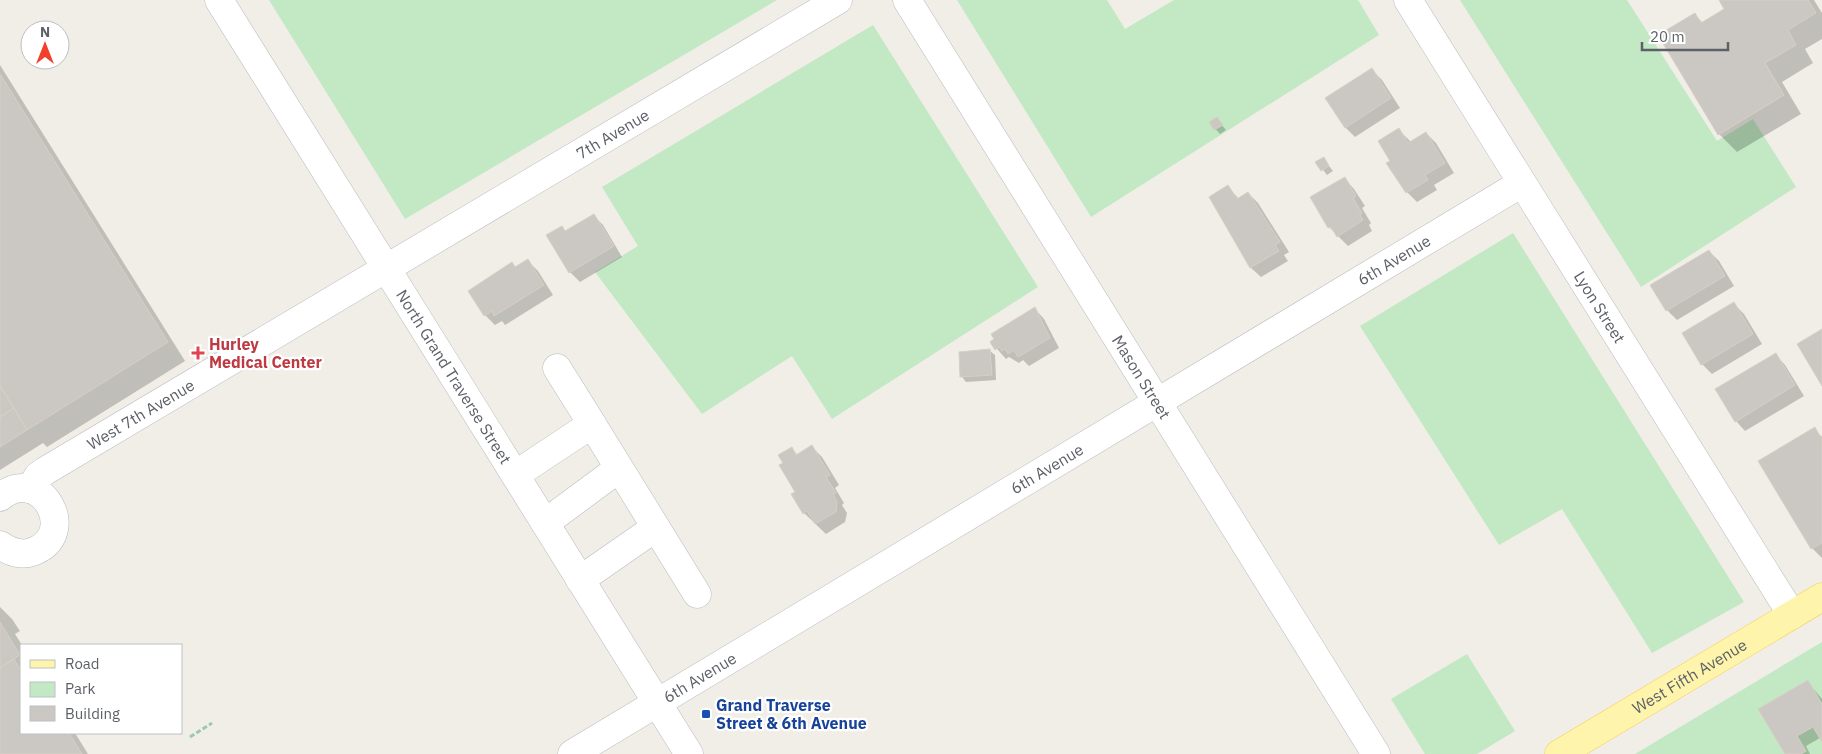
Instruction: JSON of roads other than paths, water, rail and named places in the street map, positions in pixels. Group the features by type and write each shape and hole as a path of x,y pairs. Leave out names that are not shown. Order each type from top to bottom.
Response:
{"main road":[{"name":"West Fifth Avenue","path":"1559,754 1822,597"}],"street":[{"name":"North Grand Traverse Street","path":"219,0 515,474 656,704 689,754"},
{"name":"7th Avenue","path":"386,268 838,0"},
{"name":"Mason Street","path":"907,0 1376,754"},
{"name":"Lyon Street","path":"1408,0 1792,615"},
{"name":"6th Avenue","path":"572,754 1522,183"},
{"name":"West 7th Avenue","path":"30,489 41,473 386,268"},
{"path":"557,368 697,594"},
{"path":"515,474 592,424"},
{"path":"545,523 618,469"},
{"path":"0,497 14,489 30,489 44,497 53,510 54,526 51,536 44,545 30,553 14,553 0,545"},
{"path":"580,580 655,528"}],"place":[{"name":"Hurley Medical Center","path":"198,353"},
{"name":"Grand Traverse Street & 6th Avenue","path":"706,714"}]}
